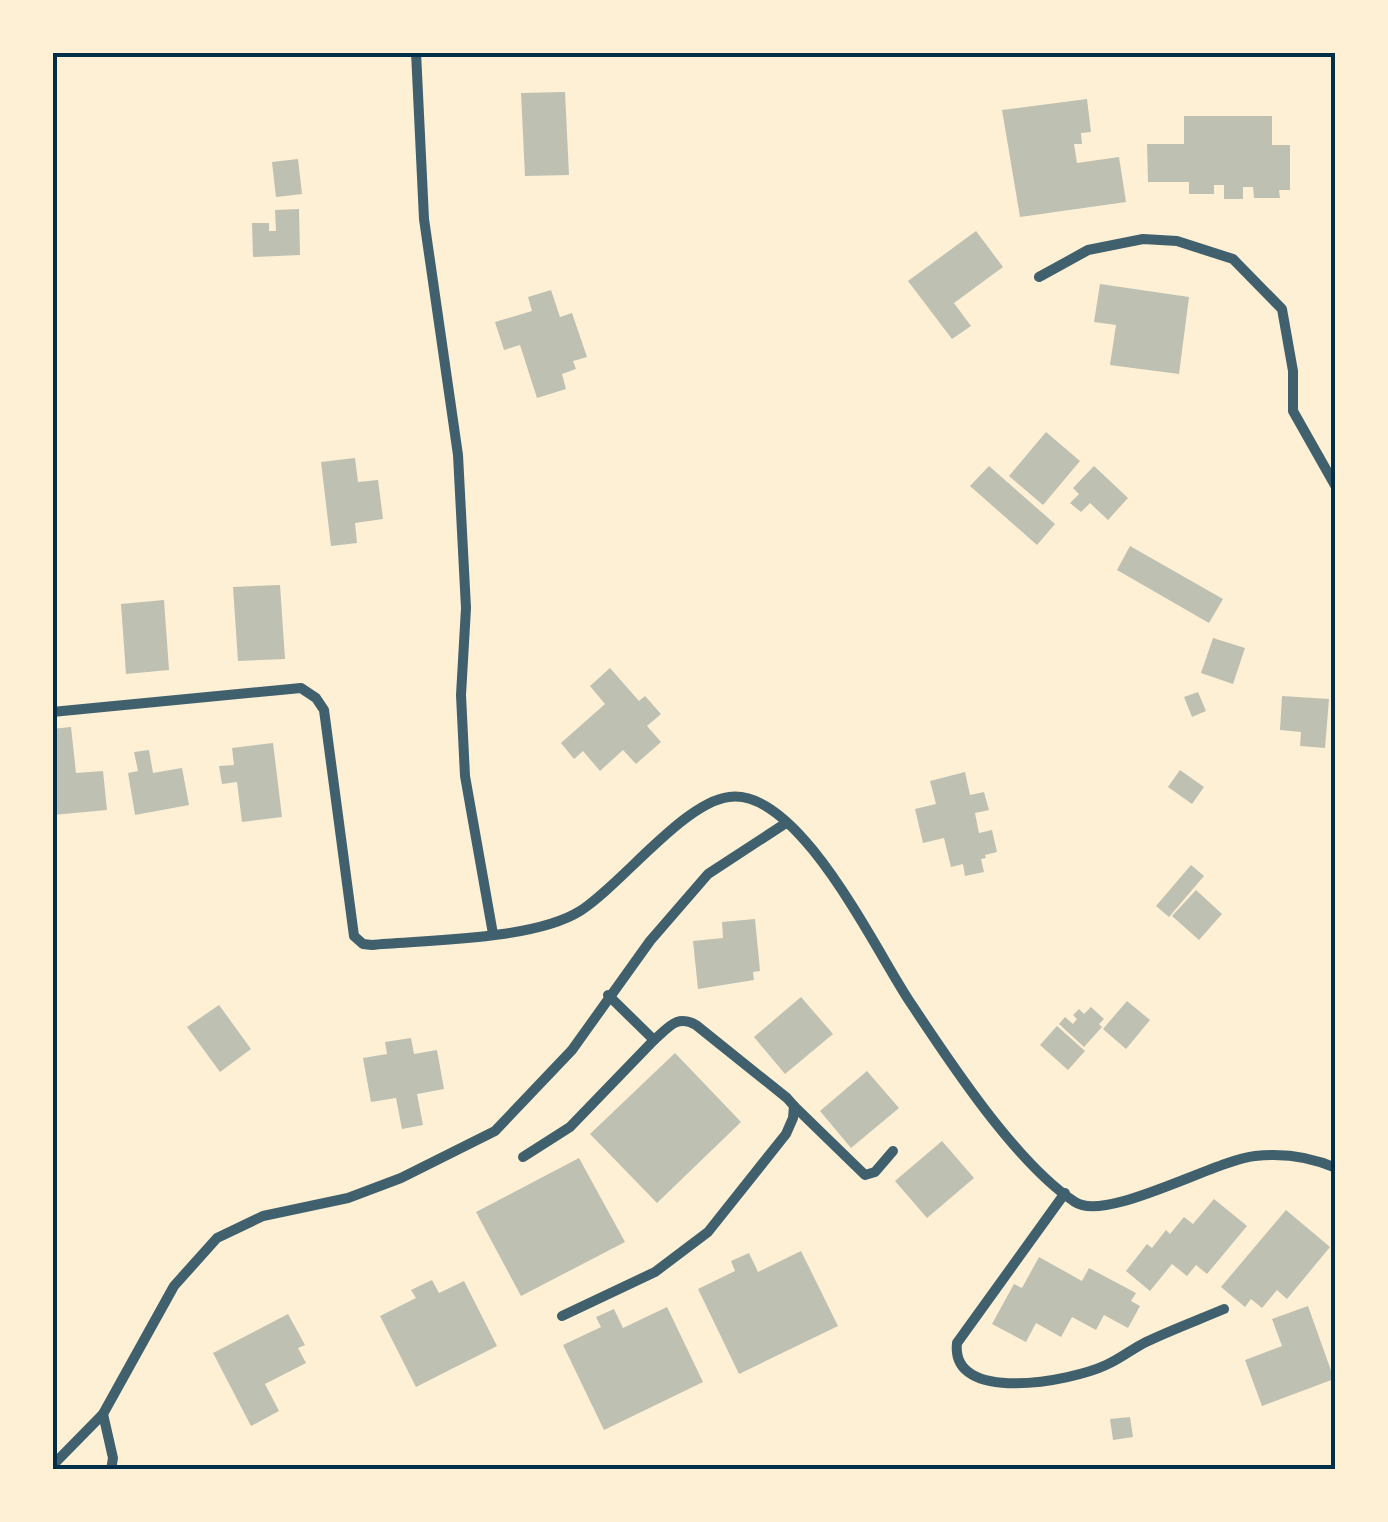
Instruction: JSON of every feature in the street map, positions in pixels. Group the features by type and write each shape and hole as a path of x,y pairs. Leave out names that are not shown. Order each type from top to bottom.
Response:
{"street":[{"path":"416,52 424,219 458,455 466,608 464,762 493,934"},
{"path":"1039,278 1088,250 1143,239 1177,242 1233,259 1282,308 1293,371 1293,411 1336,487"},
{"path":"52,712 300,688 316,698 324,710 354,936 372,946 546,925 579,912 700,809 727,796 752,798 812,848 850,898 909,1002 984,1107 1042,1175 1079,1205 1107,1207 1253,1156 1313,1158 1336,1168"},
{"path":"52,1466 104,1414 174,1286 216,1238 263,1216 348,1198 401,1178 495,1131 572,1050 650,940 708,874 786,824"},
{"path":"608,995 654,1040"},
{"path":"523,1157 570,1128 654,1040 678,1020 685,1019 794,1106 865,1175 875,1172 894,1151"},
{"path":"562,1316 655,1272 708,1232 786,1134 794,1118 794,1106"},
{"path":"1065,1194 957,1343 956,1358 962,1370 974,1378 1000,1382 1059,1380 1105,1366 1143,1343 1224,1309"},
{"path":"104,1414 113,1458 111,1470"}],"building":[{"path":"565,92 569,175 525,176 521,93"},
{"path":"1087,99 1091,132 1081,133 1082,144 1074,144 1077,163 1119,157 1126,202 1020,217 1002,110"},
{"path":"1184,116 1272,116 1272,145 1290,145 1290,190 1279,190 1280,198 1254,198 1253,187 1243,187 1243,199 1224,199 1224,185 1214,185 1214,194 1189,194 1189,182 1148,182 1147,144 1184,144"},
{"path":"298,159 302,194 276,197 272,162"},
{"path":"299,209 300,255 253,257 252,223 269,223 269,231 276,231 275,210"},
{"path":"976,231 1003,267 954,303 971,326 952,339 908,281"},
{"path":"1100,284 1189,297 1179,374 1110,365 1116,325 1094,322"},
{"path":"551,290 560,317 572,313 587,357 573,361 576,369 562,374 566,389 537,398 520,345 504,350 495,322 532,311 528,297"},
{"path":"1046,432 1080,461 1043,505 1009,476"},
{"path":"355,458 358,482 378,480 383,519 355,523 357,543 331,546 321,462"},
{"path":"989,466 1055,524 1037,545 970,486"},
{"path":"1094,466 1128,498 1108,520 1090,503 1081,512 1070,503 1079,494 1073,488"},
{"path":"1130,546 1223,599 1209,623 1117,570"},
{"path":"280,585 285,659 238,661 233,587"},
{"path":"164,600 169,670 126,674 121,604"},
{"path":"1213,638 1245,648 1233,684 1201,673"},
{"path":"610,668 639,701 645,696 661,714 647,726 661,742 636,764 623,750 600,771 583,751 574,759 561,743 605,704 590,686"},
{"path":"1198,692 1206,711 1192,717 1184,697"},
{"path":"1282,696 1329,699 1325,748 1300,746 1301,732 1280,730"},
{"path":"71,727 76,773 103,771 107,810 53,815 52,729"},
{"path":"273,743 282,817 242,822 237,782 222,784 219,766 234,765 232,748"},
{"path":"149,750 153,773 182,768 189,805 135,815 128,773 138,771 134,752"},
{"path":"1180,770 1204,787 1192,804 1168,787"},
{"path":"965,772 970,795 984,792 989,810 975,813 979,833 992,830 997,852 981,859 984,872 965,876 963,864 951,867 944,838 923,843 915,809 936,804 930,781"},
{"path":"1191,865 1204,876 1169,917 1156,906"},
{"path":"1196,890 1222,914 1199,940 1172,916"},
{"path":"755,919 760,971 753,972 754,980 698,989 693,941 723,938 722,922"},
{"path":"801,997 833,1034 785,1074 754,1037"},
{"path":"1127,1001 1150,1020 1126,1049 1103,1029"},
{"path":"219,1005 251,1049 220,1072 187,1027"},
{"path":"1091,1007 1104,1019 1099,1024 1102,1027 1084,1047 1059,1024 1065,1017 1073,1024 1077,1019 1073,1015 1079,1009 1084,1014"},
{"path":"1057,1026 1085,1051 1068,1070 1040,1045"},
{"path":"411,1038 414,1054 437,1050 444,1089 417,1094 423,1125 402,1129 396,1098 371,1102 363,1058 387,1054 385,1042"},
{"path":"675,1053 741,1122 657,1203 590,1134"},
{"path":"867,1071 899,1108 851,1148 820,1111"},
{"path":"942,1141 974,1178 927,1218 895,1181"},
{"path":"579,1158 625,1242 521,1296 476,1212"},
{"path":"1214,1199 1247,1226 1207,1274 1196,1265 1187,1276 1172,1264 1150,1291 1126,1271 1147,1244 1152,1248 1166,1230 1170,1234 1184,1217 1193,1224"},
{"path":"1286,1210 1330,1247 1287,1299 1277,1290 1262,1308 1251,1299 1245,1307 1221,1287"},
{"path":"801,1251 838,1326 739,1374 698,1289 735,1271 731,1261 749,1253 758,1272"},
{"path":"1039,1257 1082,1281 1089,1268 1136,1293 1131,1301 1140,1306 1128,1328 1104,1315 1096,1330 1072,1317 1061,1337 1036,1323 1026,1342 992,1324 1014,1284 1022,1288"},
{"path":"432,1280 439,1293 464,1281 497,1346 416,1387 380,1316 416,1298 411,1290"},
{"path":"1308,1306 1334,1379 1262,1406 1245,1360 1282,1346 1272,1319"},
{"path":"667,1307 703,1382 604,1430 563,1345 601,1327 596,1317 614,1309 623,1328"},
{"path":"288,1314 305,1345 298,1348 306,1363 265,1384 279,1411 251,1426 213,1353"},
{"path":"1130,1417 1133,1437 1113,1440 1110,1419"}]}
